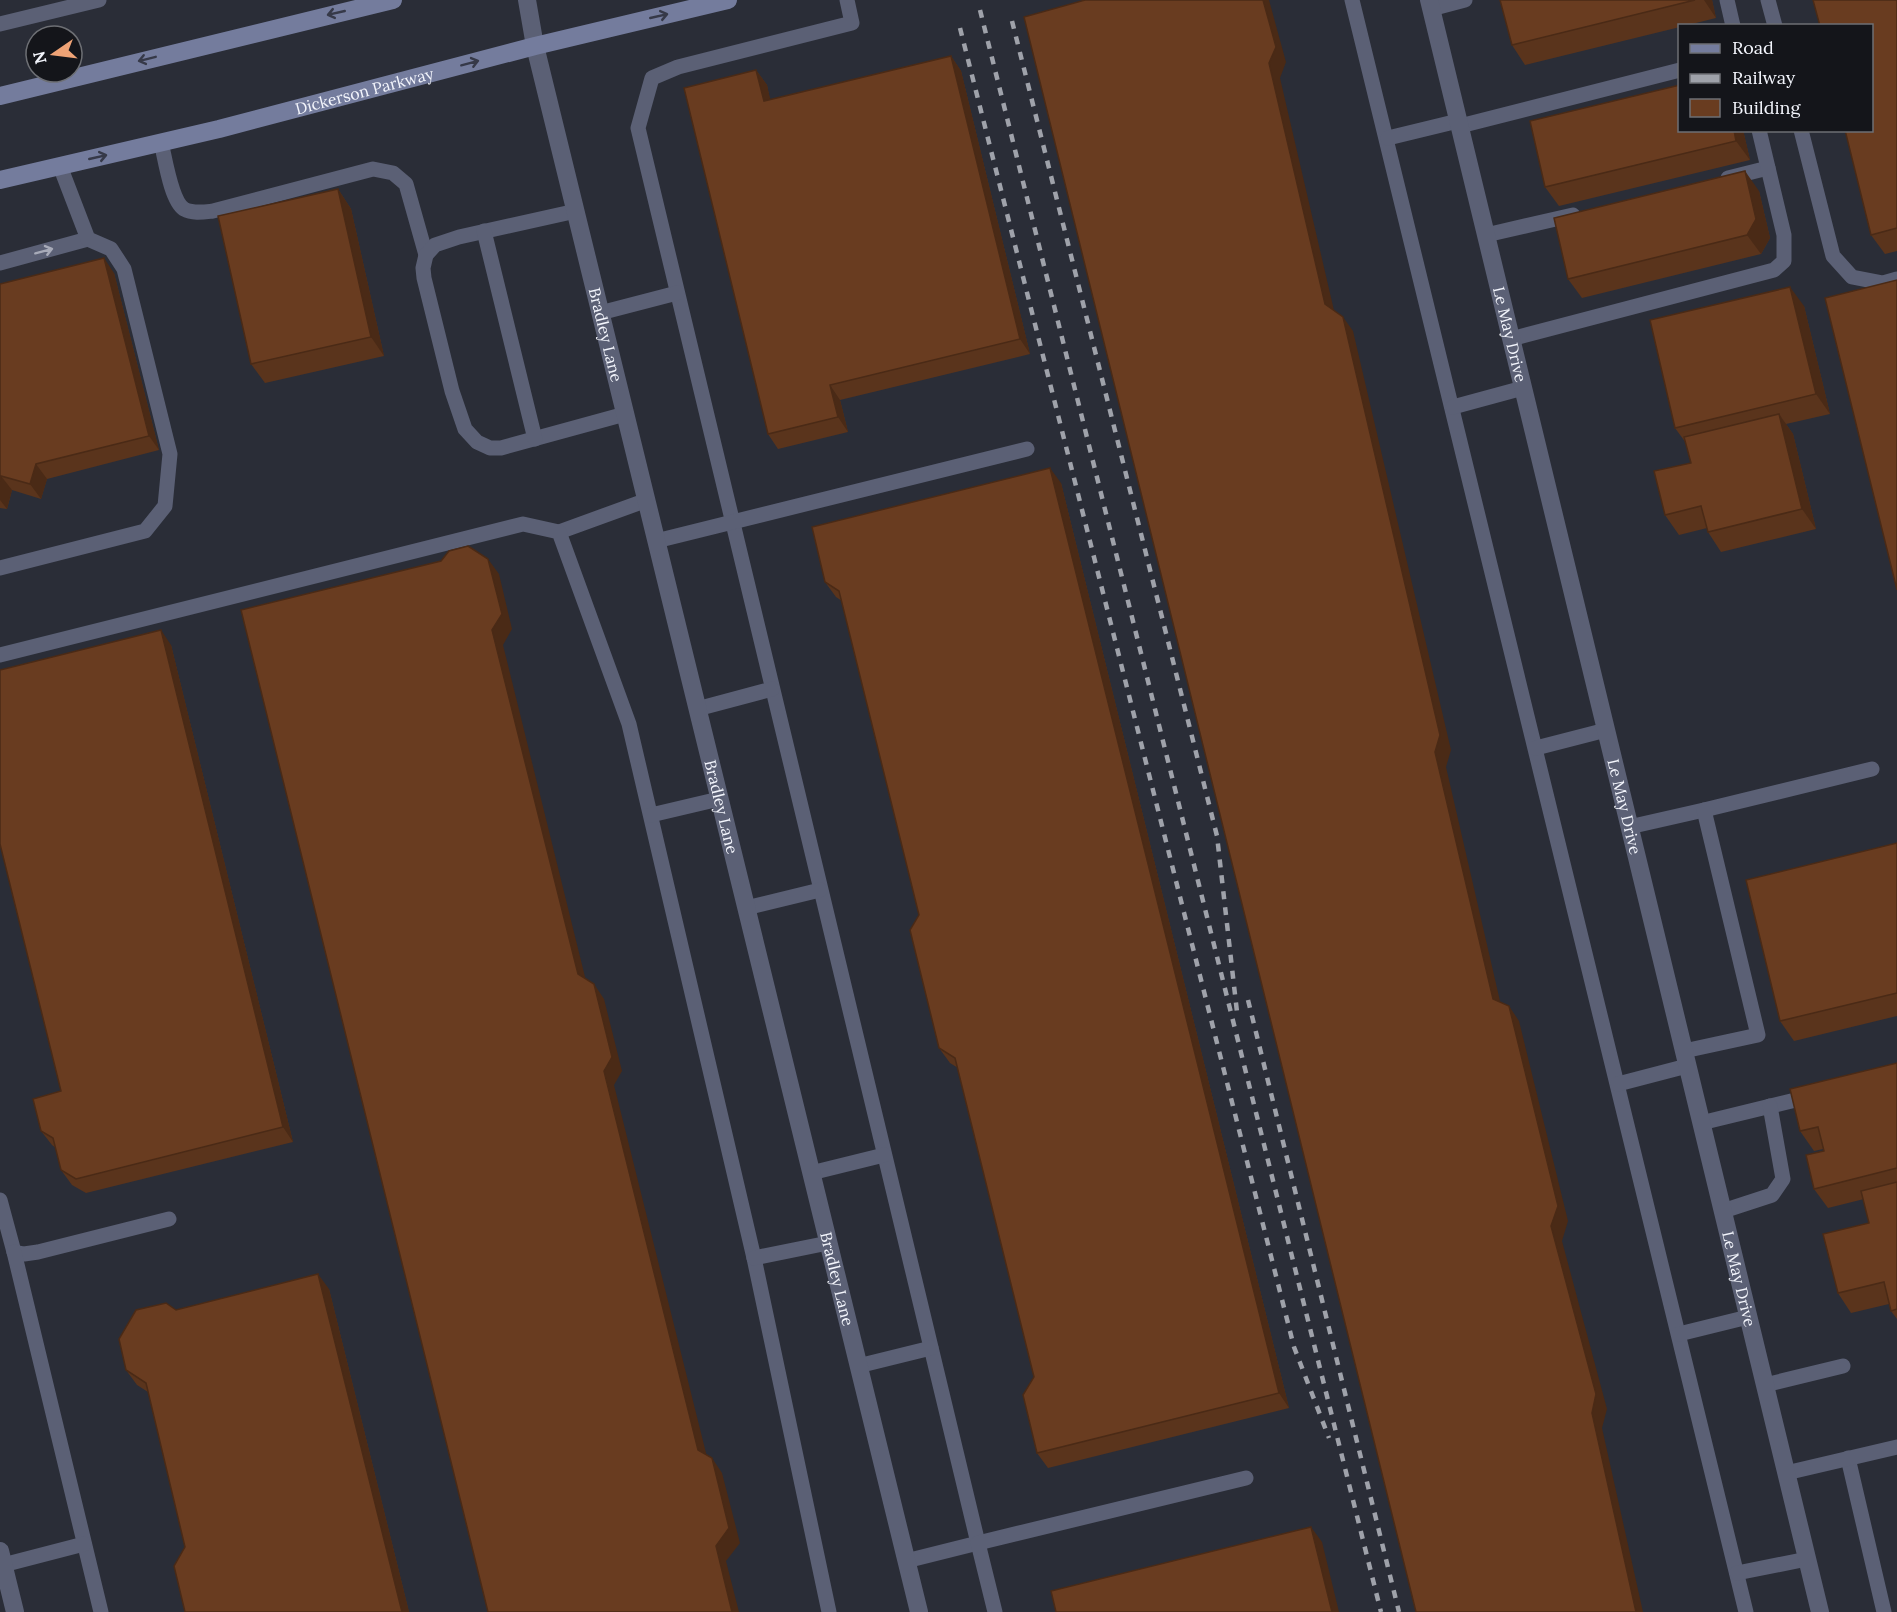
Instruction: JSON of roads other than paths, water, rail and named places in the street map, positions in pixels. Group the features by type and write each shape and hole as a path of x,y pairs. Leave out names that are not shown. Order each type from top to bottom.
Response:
{"main road":[{"path":"0,96 393,0"},
{"name":"Dickerson Parkway","path":"0,180 728,0"}],"street":[{"name":"Bradley Lane","path":"526,0 535,46 600,313 919,1612"},
{"name":"Le May Drive","path":"1430,4 1820,1612"},
{"path":"2,1558 15,1612"}],"lane":[{"path":"0,24 99,0"},
{"path":"847,0 852,23 678,67 652,78 638,128 995,1612"},
{"path":"1352,0 1388,138 1746,1612"},
{"path":"1430,4 1466,0"},
{"path":"1727,0 1733,24"},
{"path":"1768,0 1774,24"},
{"path":"1388,138 1459,124 1678,70"},
{"path":"1511,339 1774,270 1785,261 1784,235 1759,132"},
{"path":"1802,132 1833,256 1852,277 1883,283 1897,279"},
{"path":"161,142 174,195 182,208 189,211 213,211 373,169 393,172 406,184 426,255 423,268 424,278 452,391 465,429 477,442 490,448 501,448 625,414"},
{"path":"60,166 88,239"},
{"path":"1711,182 1768,168"},
{"path":"1486,236 1587,211"},
{"path":"426,255 435,245 484,231 576,212"},
{"path":"484,231 535,439"},
{"path":"0,263 88,239 111,249 124,269 170,454 165,506 145,531 0,568"},
{"path":"600,313 677,293"},
{"path":"1453,407 1523,388"},
{"path":"656,541 1027,449"},
{"path":"0,655 523,524 559,532 647,500"},
{"path":"559,532 629,724 754,1258 829,1612"},
{"path":"698,709 772,689"},
{"path":"1536,748 1606,730"},
{"path":"1629,827 1872,769"},
{"path":"651,815 719,799"},
{"path":"1618,1084 1758,1035 1704,810"},
{"path":"746,908 820,890"},
{"path":"1701,1123 1828,1092"},
{"path":"1723,1211 1772,1195 1783,1179 1770,1106"},
{"path":"811,1173 884,1155"},
{"path":"0,1200 101,1612"},
{"path":"14,1252 24,1254 38,1252 170,1219"},
{"path":"754,1258 828,1243"},
{"path":"1679,1334 1748,1317"},
{"path":"858,1366 931,1348"},
{"path":"1765,1385 1843,1366"},
{"path":"1786,1473 1897,1447"},
{"path":"1848,1458 1884,1612"},
{"path":"906,1561 1246,1478"},
{"path":"2,1558 84,1544"},
{"path":"1737,1573 1807,1559"}],"railway":[{"path":"980,10 1381,1612"},
{"path":"1012,21 1217,836 1237,1012"},
{"path":"960,28 1294,1347 1329,1438"},
{"path":"1248,1000 1399,1612"}]}
